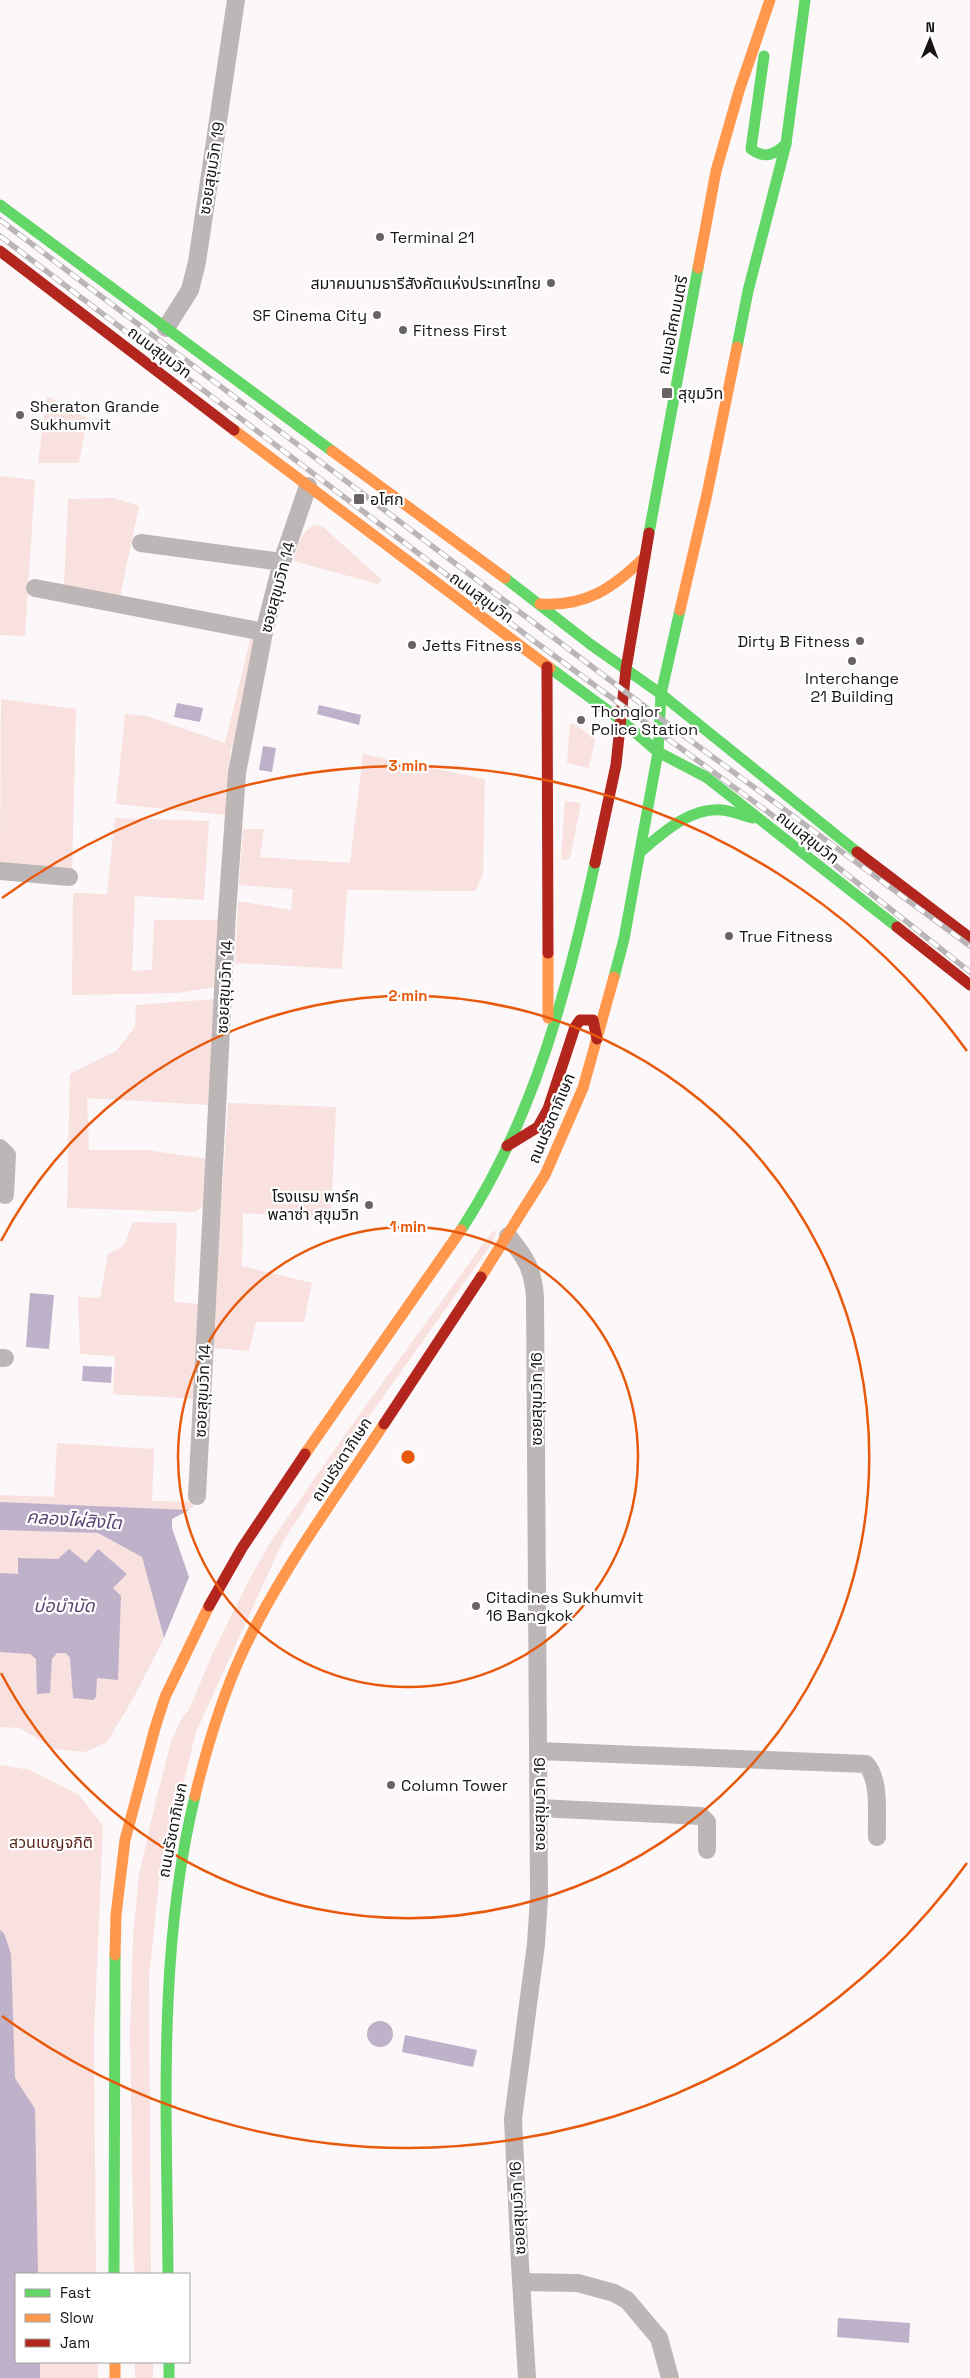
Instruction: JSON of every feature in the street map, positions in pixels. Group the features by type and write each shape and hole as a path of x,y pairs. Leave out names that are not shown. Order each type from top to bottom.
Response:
{"main road":[{"path":"661,694 669,653 708,494 748,291 786,144 804,0"},
{"path":"769,1 752,149 764,156 771,156 778,153 786,144"},
{"name":"ถนนอโศกมนตรี","path":"622,721 626,668 716,171 736,100 769,1"},
{"name":"ถนนสุขุมวิท","path":"0,205 540,604 590,644 661,694 834,835 970,938"},
{"name":"ถนนสุขุมวิท","path":"0,251 308,486 622,721 658,752 706,777 970,985"},
{"path":"540,604 559,604 583,600 604,593 645,557"},
{"path":"547,666 547,1007 551,1039"},
{"name":"ถนนรัชดาภิเษก","path":"168,2273 171,1948 183,1852 198,1784 216,1718 232,1676 252,1634 288,1570 508,1236 545,1175 576,1107 597,1039 624,939 658,752 661,694"},
{"name":"ถนนรัชดาภิเษก","path":"114,2273 116,1915 125,1840 165,1697 217,1588 346,1393 464,1227 491,1178 531,1095 551,1039 581,926 616,765 622,721"},
{"path":"640,852 672,825 693,814 720,810 760,820"},
{"path":"507,1146 538,1127 548,1109 575,1027 580,1020 593,1020 597,1039"},
{"path":"115,2363 115,2378"},
{"path":"168,2363 168,2378"}],"street":[{"name":"ซอยสุขุมวิท 19","path":"166,328 190,290 197,262 236,0"},
{"name":"ซอยสุขุมวิท 14","path":"197,1496 237,773 264,632 282,562 308,486"},
{"path":"141,544 282,562"},
{"path":"35,588 172,616 264,632"},
{"path":"0,871 69,878"},
{"path":"0,1148 7,1155 5,1195"},
{"name":"ซอยสุขุมวิท 16","path":"508,1236 526,1257 533,1277 536,1297 538,1918 513,2119 527,2378"},
{"path":"538,1751 866,1764 872,1771 875,1785 876,1837"},
{"path":"539,1808 701,1816 707,1822 707,1850"},
{"path":"522,2282 578,2283 614,2293 627,2300 659,2338 670,2378"}],"green space":[{"path":"47,396 87,418 79,463 38,463"},
{"path":"0,476 35,480 25,636 0,635"},
{"path":"114,498 139,506 120,597 64,585 68,499"},
{"path":"315,525 322,526 382,580 377,584 294,561 302,536"},
{"path":"251,636 258,637 234,746 231,746 226,815 116,804 125,714 147,716 225,743"},
{"path":"1,699 76,709 72,873 0,863"},
{"path":"573,723 595,739 589,768 567,763 570,724"},
{"path":"363,754 485,779 483,874 475,891 347,890 342,969 235,963 238,901 291,910 293,889 239,885 243,829 264,829 260,857 350,863"},
{"path":"565,801 581,803 570,858 565,861 561,858"},
{"path":"115,818 209,821 204,900 135,896 132,971 152,970 154,920 218,920 216,987 177,993 72,995 73,893 107,894"},
{"path":"215,999 210,1105 87,1098 89,1150 147,1150 208,1159 206,1202 196,1212 67,1208 70,1074 116,1051 135,1027 136,1005"},
{"path":"228,1103 336,1107 331,1219 243,1213 242,1266 312,1283 304,1322 256,1322 249,1351 212,1348"},
{"path":"133,1222 177,1223 174,1302 202,1304 198,1399 113,1394 115,1356 80,1354 78,1297 100,1298 108,1254 124,1244"},
{"path":"497,1230 493,1242 312,1497 283,1541 196,1732 159,1882 149,1977 151,2273 134,2273 130,2033 133,1938 139,1875 171,1741 183,1716 189,1710 211,1657 247,1584 270,1543 346,1433 491,1233"},
{"path":"57,1443 154,1449 152,1501 198,1502 189,1510 0,1502 0,1495 54,1497"},
{"path":"0,1530 98,1533 142,1557 164,1638 135,1695 107,1742 85,1752 54,1749 20,1728 0,1727"},
{"name":"สวนเบญจกิติ","path":"0,1765 30,1770 79,1795 103,1826 94,2037 96,2273 15,2273 15,2363 98,2363 98,2378 0,2378"},
{"path":"135,2363 153,2363 153,2378 135,2378"}],"water":[{"path":"177,703 203,708 200,722 174,717"},
{"path":"319,705 361,715 359,725 317,714"},
{"path":"263,746 276,748 272,772 259,770"},
{"path":"30,1293 54,1295 49,1349 26,1347"},
{"path":"83,1366 112,1367 111,1383 82,1381"},
{"name":"คลองไผ่สิงโต","path":"0,1502 189,1510 172,1519 172,1528 189,1577 164,1638 142,1557 98,1533 0,1530"},
{"name":"บ่อบำบัด","path":"69,1549 86,1563 98,1549 127,1574 113,1588 121,1596 118,1680 97,1678 96,1697 93,1700 73,1698 70,1658 66,1653 57,1653 52,1659 50,1693 37,1694 36,1659 30,1654 0,1652 0,1573 18,1574 18,1558 58,1559"},
{"path":"0,1930 4,1933 11,1954 15,2078 35,2109 38,2273 15,2273 15,2363 40,2363 40,2378 0,2378"},
{"path":"380,2021 389,2025 393,2034 389,2043 380,2047 371,2043 367,2034 371,2025"},
{"path":"405,2035 477,2050 473,2067 402,2052"},
{"path":"838,2318 910,2323 909,2343 837,2337"}],"railway":[{"path":"0,220 672,727 970,946"},
{"path":"0,236 534,641 768,812 970,972"}],"traffic: fast":[{"path":"737,347 748,291 786,144 805,0"},
{"path":"764,56 751,149 765,155 778,151 786,144"},
{"path":"0,205 332,451"},
{"path":"649,533 698,268"},
{"path":"505,578 590,644 661,694 857,852"},
{"path":"614,977 624,939 658,752 661,694 680,610"},
{"path":"550,668 622,721 658,752 706,777 897,927"},
{"path":"640,852 678,823 699,813 710,810 722,810 753,818"},
{"path":"461,1230 487,1188 509,1144 545,1053 573,959 595,863"},
{"path":"168,2273 166,2094 169,1974 183,1855 195,1796"},
{"path":"114,2273 115,1955"},
{"path":"169,2363 169,2378"}],"traffic: slow":[{"path":"698,268 716,171 739,91 770,0"},
{"path":"680,610 707,494 737,347"},
{"path":"234,430 550,668"},
{"path":"332,451 505,578"},
{"path":"540,604 556,604 585,599 622,578 645,557"},
{"path":"548,953 548,1018"},
{"path":"481,1277 545,1175 583,1088 614,977"},
{"path":"305,1454 461,1230"},
{"path":"195,1796 222,1703 236,1667 259,1619 292,1562 384,1424"},
{"path":"115,1955 116,1915 125,1840 155,1728 165,1697 209,1606"},
{"path":"115,2363 115,2378"}],"traffic: jam":[{"path":"0,251 234,430"},
{"path":"595,863 616,765 626,669 649,533"},
{"path":"547,667 548,953"},
{"path":"857,852 970,938"},
{"path":"897,927 970,985"},
{"path":"507,1146 538,1127 548,1109 575,1027 580,1020 593,1020 597,1039"},
{"path":"384,1424 481,1277"},
{"path":"209,1606 242,1548 305,1454"}],"place":[{"name":"Terminal 21","path":"380,237"},
{"name":"สมาคมนามธารีสังคัตแห่งประเทศไทย","path":"551,283"},
{"name":"SF Cinema City","path":"377,315"},
{"name":"Fitness First","path":"403,330"},
{"name":"สุขุมวิท","path":"667,393"},
{"name":"Sheraton Grande Sukhumvit","path":"20,415"},
{"name":"อโศก","path":"359,499"},
{"name":"Dirty B Fitness","path":"860,641"},
{"name":"Jetts Fitness","path":"412,645"},
{"name":"Interchange 21 Building","path":"852,661"},
{"name":"Thonglor Police Station","path":"581,720"},
{"name":"True Fitness","path":"729,936"},
{"name":"โรงแรม พาร์ค พลาซ่า สุขุมวิท","path":"369,1205"},
{"name":"Citadines Sukhumvit 16 Bangkok","path":"476,1606"},
{"name":"Column Tower","path":"391,1785"}]}
